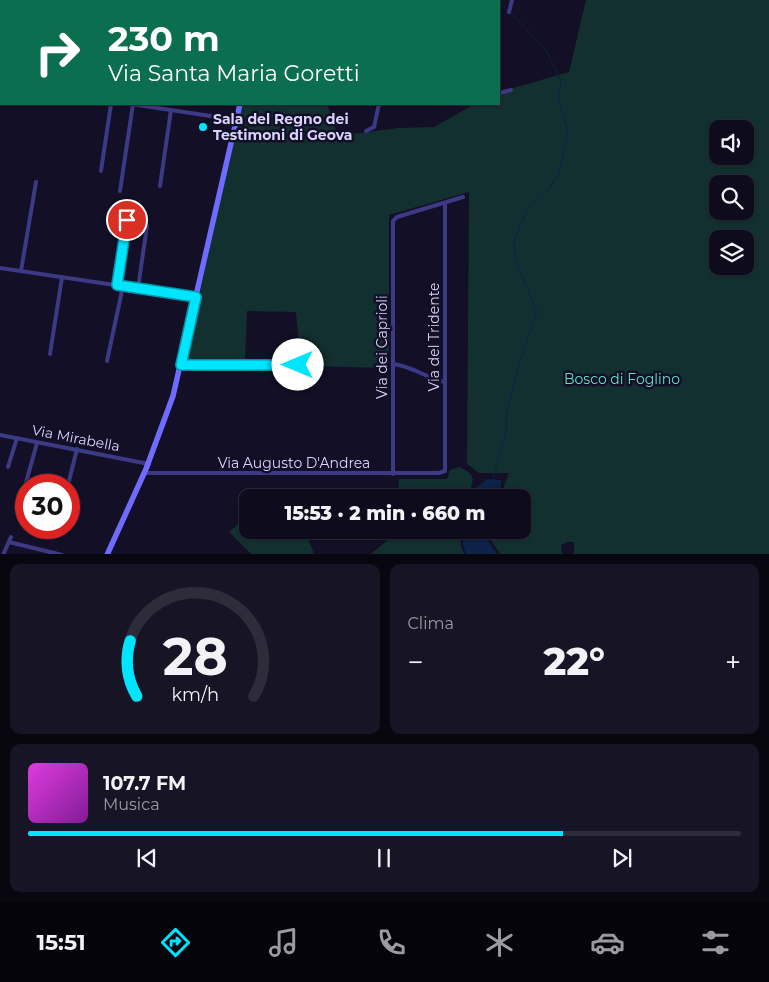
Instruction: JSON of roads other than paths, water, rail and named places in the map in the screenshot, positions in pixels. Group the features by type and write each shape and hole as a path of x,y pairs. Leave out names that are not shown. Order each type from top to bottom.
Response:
{"main road":[{"path":"107,554 145,474 168,411 181,365 240,105"}],"street":[{"path":"509,12 512,0"},
{"path":"500,93 511,90"},
{"path":"101,171 111,105"},
{"path":"120,191 132,105"},
{"path":"138,105 237,120"},
{"path":"366,131 374,127 380,105"},
{"path":"160,186 171,110"},
{"path":"21,271 36,182"},
{"path":"445,202 463,197"},
{"name":"Via dei Caprioli","path":"393,474 394,219 445,202"},
{"name":"Via del Tridente","path":"444,472 446,468 445,202"},
{"path":"117,285 127,220"},
{"path":"138,288 147,226"},
{"path":"0,268 196,297"},
{"path":"50,354 62,277"},
{"path":"107,361 123,286"},
{"path":"393,364 410,367 429,377 445,382"},
{"path":"181,365 298,365"},
{"name":"Via Mirabella","path":"0,435 149,464"},
{"path":"8,467 17,438"},
{"path":"28,474 37,442"},
{"path":"71,474 77,449"},
{"name":"Via Augusto D'Andrea","path":"145,474 393,474 444,472"},
{"path":"3,554 11,537"},
{"path":"9,542 62,554"}],"water":[{"path":"487,479 501,480 500,489 475,489"},
{"path":"463,539 487,539 497,554 466,554"}],"waterway":[{"path":"500,3 507,10"},
{"path":"493,479 506,430 506,415 520,361 537,312 515,259 514,242 528,209 549,189 558,175 567,138 567,128 558,99 561,81 546,50 510,12"}],"place":[{"name":"Sala del Regno dei Testimoni di Geova","path":"203,127"}],"park label":[{"name":"Bosco di Foglino","path":"622,379"}]}
